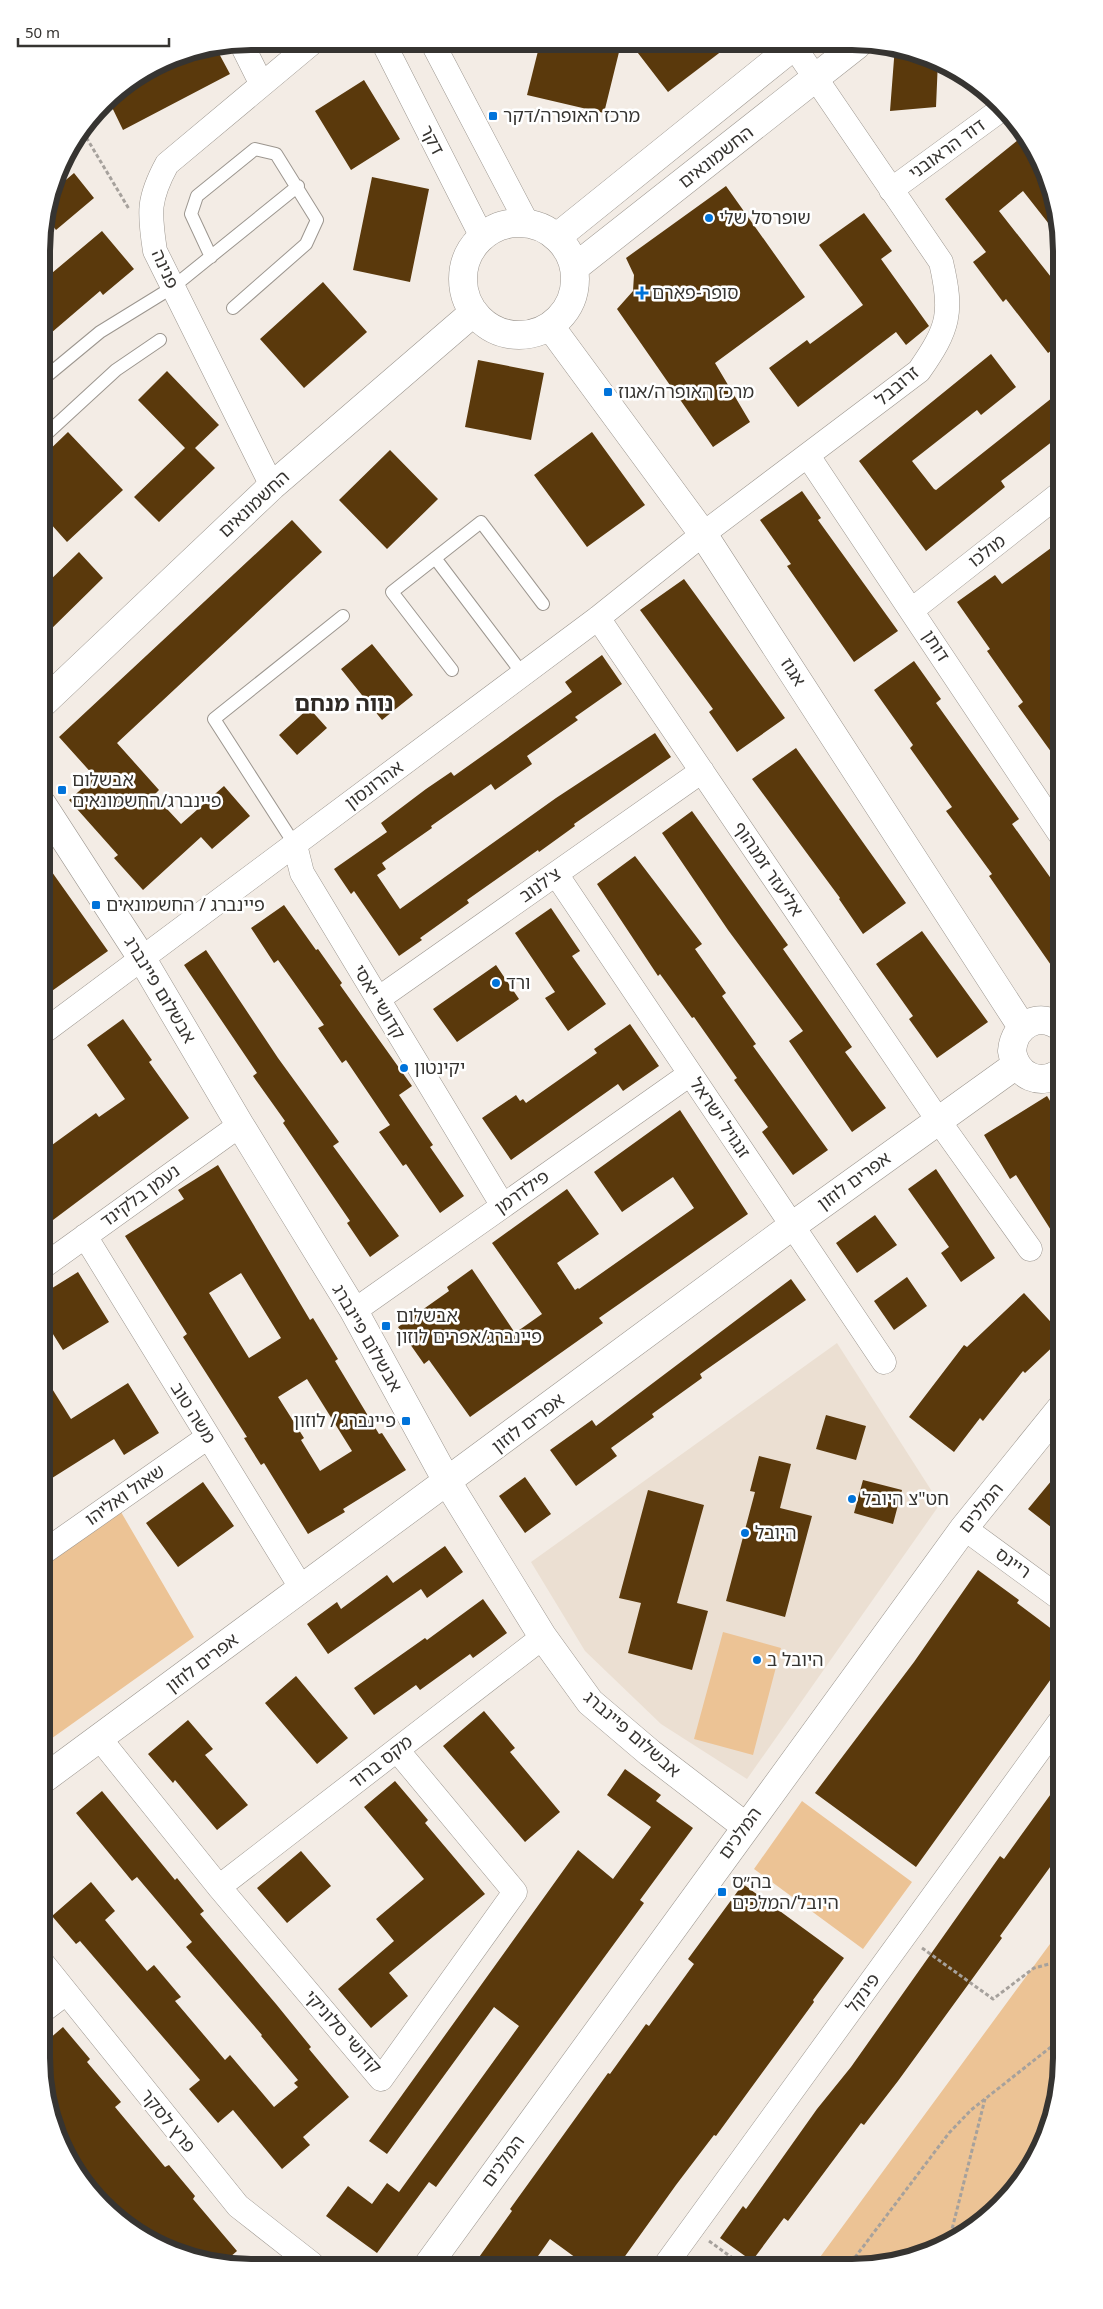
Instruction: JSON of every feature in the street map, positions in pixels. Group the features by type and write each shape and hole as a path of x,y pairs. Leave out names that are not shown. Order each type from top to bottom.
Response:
{"street":[{"path":"244,50 261,83"},
{"name":"פנינה","path":"272,486 155,251 149,214 154,187 167,164 261,83 303,50"},
{"name":"דקר","path":"387,50 482,237"},
{"path":"436,50 527,223"},
{"name":"החשמונאים","path":"557,237 788,50"},
{"name":"זרובבל","path":"703,534 919,371 937,345 946,319 949,295 941,262 815,80 797,50"},
{"name":"החשמונאים","path":"574,268 851,50"},
{"name":"דוד הראובני","path":"891,190 997,112"},
{"path":"511,223 527,223 543,228 557,237 571,257 575,285 571,301 562,316 550,326 537,332 509,334 489,326 474,312 466,298 463,282 465,265 471,250 482,237 495,228 511,223"},
{"name":"החשמונאים","path":"50,696 272,486 474,312"},
{"name":"אגוז","path":"550,326 703,534 1022,1027"},
{"name":"דותן","path":"808,456 1053,823"},
{"name":"מולכו","path":"912,610 1053,504"},
{"name":"אהרונסון","path":"50,1027 141,957 295,845 522,673 598,618 703,534"},
{"name":"אליעזר זמנהוף","path":"598,618 938,1120 1030,1249"},
{"name":"צ'לנוב","path":"378,999 702,771"},
{"name":"אבשלום פיינברג","path":"50,816 141,957 240,1125 354,1311 448,1483 543,1637 590,1702 650,1753 745,1826"},
{"name":"קדושי יאסי","path":"295,845 302,873 503,1206"},
{"name":"זנגויל ישראל","path":"556,874 884,1362"},
{"path":"1053,1023 1048,1020 1039,1020 1022,1027 1012,1044 1016,1065 1031,1078 1053,1077"},
{"name":"אפרים לוזון","path":"50,1775 448,1483 792,1226 1016,1065"},
{"name":"פילדרמן","path":"354,1311 690,1074"},
{"name":"נעמן בלקינד","path":"50,1262 240,1125"},
{"name":"משה טוב","path":"85,1236 302,1589"},
{"name":"המלכים","path":"432,2259 745,1826 964,1528 1053,1419"},
{"name":"שאול ואליהו","path":"50,1548 208,1437"},
{"name":"ריינס","path":"964,1528 1053,1593"},
{"name":"מקס ברוד","path":"219,1887 543,1637"},
{"name":"פינקל","path":"670,2259 1053,1731"},
{"name":"קדושי סלוניקי","path":"100,1739 219,1887 381,2079 516,1892 398,1750"},
{"name":"פרץ לסקר","path":"50,1973 238,2206 306,2259"},
{"path":"50,2005 66,1993"}],"lane":[{"path":"210,257 191,214 197,196 254,149 276,154 298,186 316,220 306,244 234,308"},
{"path":"50,373 100,332 173,287 298,186"},
{"path":"50,431 116,370 160,340"},
{"path":"452,670 392,592 481,522 544,604"},
{"path":"435,558 522,673"},
{"path":"295,845 214,719 343,616"}],"path":[{"path":"86,136 134,217"},
{"path":"904,1936 993,1999 1034,1968 1053,1963"},
{"path":"854,2259 945,2137 986,2098 1053,2045"},
{"path":"951,2233 986,2098"},
{"path":"692,2228 733,2259"}],"shaded area":[{"name":"היובל","path":"837,1343 940,1504 747,1779 661,1724 585,1651 531,1562"},
{"path":"121,1512 194,1637 50,1740 50,1559"},
{"path":"723,1632 781,1648 753,1755 694,1739"},
{"path":"802,1801 912,1882 863,1949 754,1869"},
{"path":"1053,1940 1053,2072 1049,2098 1038,2135 1012,2181 975,2218 929,2244 892,2255 866,2259 819,2259"}],"building":[{"path":"538,50 620,50 604,113 527,95"},
{"path":"636,50 723,50 668,92"},
{"path":"219,53 230,74 123,130 112,106 128,91 174,65"},
{"path":"894,55 938,69 936,107 890,111"},
{"path":"364,80 400,139 351,170 315,111"},
{"path":"1019,139 1038,174 1046,199 1051,227 1023,191 999,211 1053,280 1053,349 1048,353 1006,299 1003,302 973,262 986,252 945,199"},
{"path":"74,173 94,198 56,230 52,225 62,183"},
{"path":"372,177 429,189 410,282 353,270"},
{"path":"726,186 805,297 715,363 750,422 713,447 617,309 633,291 634,275 626,258"},
{"path":"864,213 892,251 881,259 929,326 906,345 896,332 798,407 769,368 807,340 810,344 863,305 819,245"},
{"path":"102,231 134,269 103,295 100,291 51,333 50,271 52,273"},
{"path":"323,282 367,332 304,388 260,339"},
{"path":"991,354 1016,387 981,415 977,410 912,461 934,489 936,490 1053,397 1053,441 1001,481 1005,487 926,551 859,461"},
{"path":"478,360 544,373 531,440 465,427"},
{"path":"167,371 219,425 195,448 215,468 159,522 134,497 185,448 138,400"},
{"path":"68,432 123,490 67,542 50,523 50,449"},
{"path":"592,432 645,505 587,547 534,475"},
{"path":"390,450 438,499 387,549 339,500"},
{"path":"802,491 821,518 818,520 898,631 854,662 787,566 791,564 760,520"},
{"path":"292,520 322,552 117,743 159,790 154,795 181,824 224,786 250,816 212,849 201,837 143,890 114,858 118,855 69,800 95,777 59,737"},
{"path":"1051,548 1053,551 1053,755 1018,706 1023,702 987,651 990,649 957,602 995,575 1002,584"},
{"path":"79,552 103,578 50,630 50,580"},
{"path":"684,579 785,718 737,752 709,712 713,709 640,610"},
{"path":"372,644 413,695 382,720 341,669"},
{"path":"602,655 622,684 575,717 578,720 527,756 532,764 495,790 491,784 382,863 386,869 377,875 400,909 556,798 655,733 671,757 574,824 575,826 539,852 538,850 467,900 469,903 420,938 422,940 399,956 354,891 351,894 334,869 387,832 381,823 426,789 451,772 454,776 572,692 565,682"},
{"path":"914,661 941,699 936,703 1019,819 1012,824 1053,881 1053,968 989,876 992,874 946,811 952,807 910,748 913,745 874,690"},
{"path":"309,708 327,728 297,755 279,735"},
{"path":"796,748 906,903 863,934 840,898 752,779"},
{"path":"692,811 788,945 783,949 852,1047 845,1052 886,1108 852,1132 789,1041 803,1031 728,930 662,833"},
{"path":"635,856 702,944 695,949 726,993 722,996 756,1044 753,1046 828,1150 793,1175 762,1132 768,1127 734,1080 737,1078 694,1017 692,1018 660,974 658,976 597,884"},
{"path":"50,869 108,951 50,992"},
{"path":"284,905 316,950 318,949 342,983 340,985 412,1086 399,1095 433,1145 430,1147 464,1196 440,1213 406,1164 403,1166 379,1132 390,1125 346,1060 342,1063 318,1028 324,1025 278,960 274,963 251,928"},
{"path":"551,908 580,951 572,956 606,1004 568,1031 545,998 555,992 515,933"},
{"path":"922,931 988,1022 937,1058 909,1019 913,1016 876,964"},
{"path":"206,950 278,1058 339,1142 333,1146 399,1236 370,1257 347,1223 350,1221 283,1123 285,1121 253,1076 257,1073 184,965"},
{"path":"496,965 519,999 457,1042 433,1009"},
{"path":"123,1019 152,1060 149,1062 189,1118 50,1222 50,1146 96,1113 99,1117 125,1099 87,1045"},
{"path":"630,1024 659,1066 623,1091 618,1084 511,1160 482,1118 516,1095 520,1101 523,1099 526,1103 597,1053 594,1049"},
{"path":"1047,1096 1053,1106 1053,1233 1016,1175 1010,1179 984,1135"},
{"path":"680,1110 748,1214 599,1318 603,1323 470,1417 429,1360 424,1364 398,1327 449,1291 447,1287 472,1269 515,1333 542,1314 492,1243 567,1189 599,1234 557,1263 575,1290 694,1208 673,1177 622,1212 594,1172"},
{"path":"218,1165 310,1320 313,1318 338,1359 335,1361 379,1434 382,1433 406,1470 343,1509 345,1512 308,1534 264,1463 261,1465 244,1438 247,1437 183,1337 187,1334 125,1236 184,1199 178,1190","holes":["241,1273 281,1338 249,1358 209,1293","307,1379 352,1451 320,1471 301,1440 304,1438 278,1397"]},
{"path":"936,1169 995,1258 961,1282 941,1253 949,1247 908,1189"},
{"path":"875,1215 897,1245 857,1273 836,1243"},
{"path":"78,1272 109,1322 63,1350 50,1329 50,1289"},
{"path":"907,1277 927,1306 894,1330 874,1301"},
{"path":"791,1279 806,1300 700,1374 702,1378 652,1414 654,1417 611,1448 617,1456 576,1486 550,1450 592,1420 596,1426"},
{"path":"1024,1293 1053,1324 1053,1347 1025,1373 1023,1371 983,1421 980,1418 954,1452 909,1417 964,1345 967,1347"},
{"path":"128,1383 159,1433 124,1455 114,1439 50,1479 50,1385 71,1419"},
{"path":"826,1415 866,1426 856,1460 816,1449"},
{"path":"759,1456 791,1464 780,1508 812,1516 785,1617 726,1601 755,1492 750,1491"},
{"path":"525,1477 551,1514 525,1533 499,1496"},
{"path":"863,1480 902,1490 893,1524 854,1513"},
{"path":"1052,1480 1053,1481 1053,1529 1028,1509"},
{"path":"203,1482 234,1526 178,1567 146,1523"},
{"path":"648,1490 704,1505 677,1603 708,1611 692,1670 628,1653 641,1603 619,1598"},
{"path":"445,1546 463,1572 427,1598 421,1589 328,1654 307,1624 337,1602 341,1609 387,1575 393,1583"},
{"path":"978,1570 1019,1600 1017,1603 1053,1630 1053,1676 916,1867 815,1793 914,1662"},
{"path":"483,1599 507,1633 473,1658 470,1654 420,1690 416,1685 374,1715 354,1688 425,1638 427,1640"},
{"path":"296,1676 348,1738 317,1764 265,1703"},
{"path":"484,1711 515,1748 510,1752 560,1812 525,1842 443,1746"},
{"path":"188,1720 213,1749 205,1755 248,1805 217,1830 175,1780 173,1783 148,1754"},
{"path":"625,1769 661,1795 656,1801 693,1828 640,1900 644,1903 436,2187 429,2182 377,2253 326,2216 348,2186 372,2204 387,2183 399,2192 519,2026 494,2007 387,2154 369,2141 578,1850 613,1879 651,1827 607,1795"},
{"path":"395,1781 428,1820 425,1823 485,1894 389,1973 408,1996 371,2028 338,1989 394,1941 376,1919 424,1879 364,1807"},
{"path":"102,1791 175,1880 177,1878 204,1911 200,1914 276,2004 311,2047 309,2049 349,2097 303,2137 310,2145 282,2169 233,2110 218,2123 189,2089 200,2080 80,1941 76,1944 52,1916 91,1882 115,1911 105,1920 147,1971 154,1965 181,1997 175,2001 225,2060 230,2055 274,2107 298,2087 294,2083 298,2080 262,2035 186,1947 192,1942 137,1877 132,1881 76,1813"},
{"path":"1053,1791 1053,1863 1000,1936 1002,1938 898,2081 864,2125 861,2123 788,2221 784,2218 753,2259 749,2259 720,2238 743,2206 746,2209 817,2109 851,2067 1000,1856 1004,1859"},
{"path":"301,1851 331,1886 287,1923 257,1888"},
{"path":"743,1884 844,1958 716,2136 714,2135 676,2185 623,2259 577,2259 550,2239 536,2259 478,2259 512,2211 510,2209 608,2073 610,2074 646,2024 649,2026 694,1964 688,1959"},
{"path":"63,2027 90,2059 87,2062 121,2102 115,2107 165,2167 169,2165 195,2196 193,2199 237,2251 229,2258 186,2248 150,2232 128,2218 91,2181 65,2135 57,2110 50,2072 50,2038"}],"place":[{"name":"מרכז האופרה/דקר","path":"493,116"},
{"name":"שופרסל שלי","path":"709,218"},
{"name":"סופר-פארם","path":"642,293"},
{"name":"מרכז האופרה/אגוז","path":"608,392"},
{"name":"אבשלום פיינברג/החשמונאים","path":"62,790"},
{"name":"פיינברג / החשמונאים","path":"96,905"},
{"name":"ורד","path":"496,983"},
{"name":"יקינטון","path":"404,1068"},
{"name":"אבשלום פיינברג/אפרים לוזון","path":"386,1326"},
{"name":"פיינברג / לוזון","path":"406,1421"},
{"name":"חט\"צ היובל","path":"852,1499"},
{"name":"היובל","path":"745,1533"},
{"name":"היובל ב","path":"757,1660"},
{"name":"בה״ס היובל/המלכים","path":"722,1892"}],"district":[{"name":"נווה מנחם","path":"344,703"}]}
